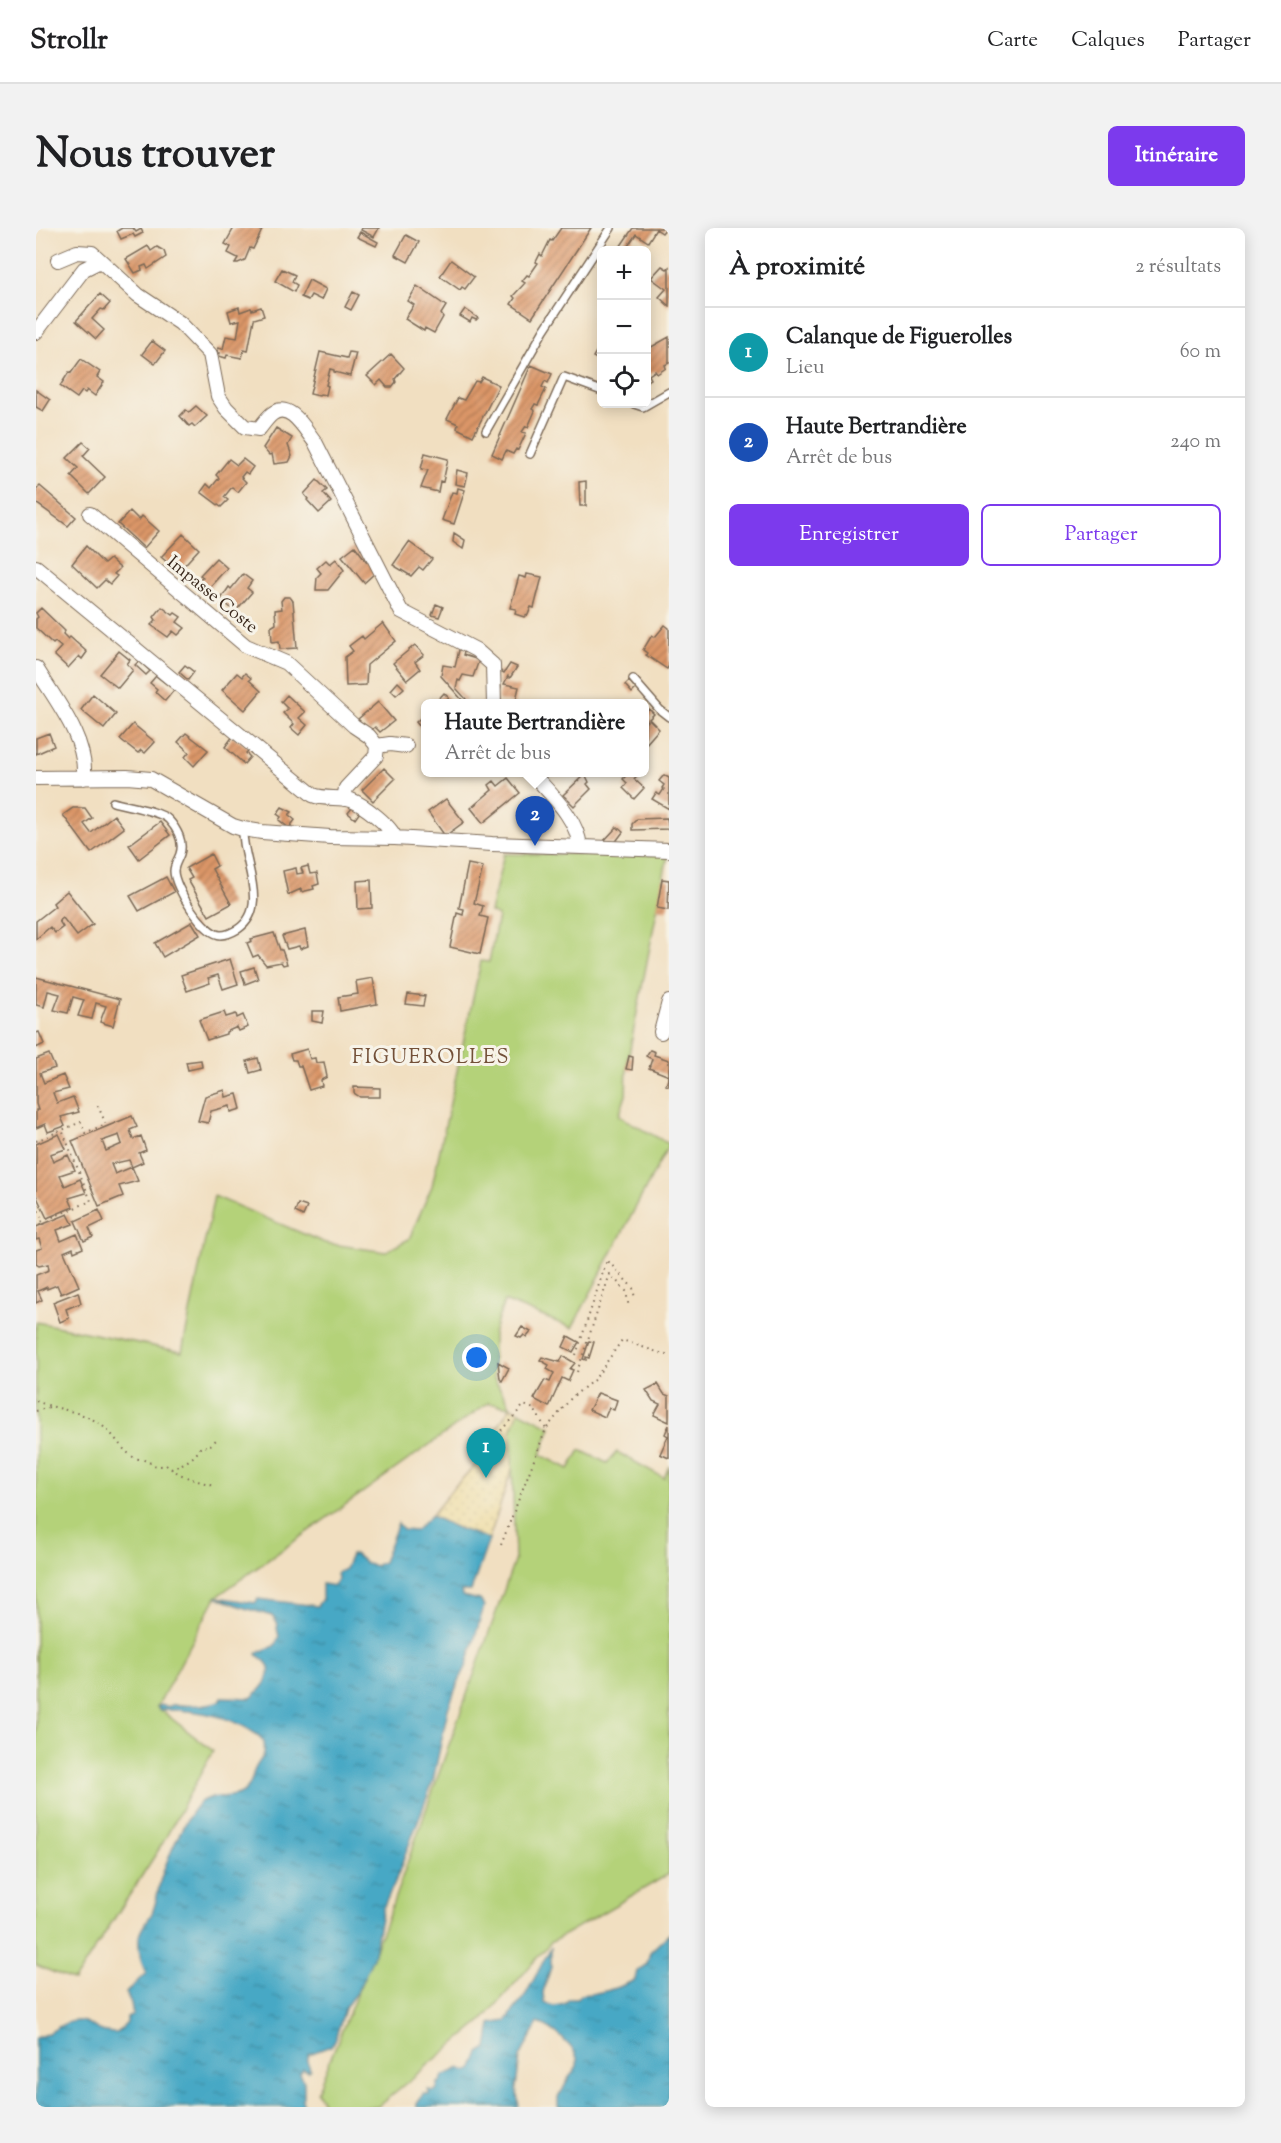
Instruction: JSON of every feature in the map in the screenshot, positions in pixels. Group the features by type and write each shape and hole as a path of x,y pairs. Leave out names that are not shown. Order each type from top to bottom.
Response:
{"street":[{"path":"58,260 77,252 92,253 138,295 180,323 210,354 218,396 245,428 259,429 273,413 280,411 289,412 296,418 315,442 401,611 476,650 493,665 494,699"},
{"path":"36,332 84,269 100,261"},
{"name":"Impasse Coste","path":"90,514 246,646 286,663 354,726 369,736 377,746"},
{"path":"36,567 313,795 324,799 344,799 362,805 393,831 395,838"},
{"path":"36,669 78,741 85,765 84,778"},
{"path":"344,799 346,788 376,756 377,746 390,744 406,746"},
{"path":"36,778 135,777 151,779 243,830 330,837 669,850"},
{"path":"535,777 568,815 580,847"},
{"path":"662,1032 669,1002"}],"lane":[{"path":"486,431 543,330 611,228"},
{"path":"530,454 564,377 597,389"},
{"path":"651,402 669,392"},
{"path":"633,679 669,717"},
{"path":"113,802 159,814 171,822 181,838 182,846 174,868 175,878 193,913 214,934 230,933 244,924 251,913 252,876 242,842 243,830"}],"path":[{"path":"36,1141 81,1122 85,1133 106,1124 97,1104"},
{"path":"36,1224 91,1201 62,1130"},
{"path":"36,1205 44,1221"},
{"path":"576,1355 607,1260 633,1288 635,1299"},
{"path":"577,1372 610,1274 626,1292 629,1308"},
{"path":"501,1545 546,1429 572,1397 595,1379 622,1340 669,1356"},
{"path":"36,1401 49,1407"},
{"path":"497,1435 524,1405 534,1409 546,1429"},
{"path":"36,1411 49,1407 66,1408 105,1428 135,1458 156,1467 165,1465 198,1482 215,1485"},
{"path":"171,1469 198,1453 200,1448 204,1446 208,1448 216,1440 220,1440"}],"green space":[{"path":"504,854 668,854 627,1064 626,1095 619,1116 669,1144 572,1328 504,1301 493,1334 493,1377 511,1407 488,1403 216,1597 157,1707 213,1751 161,1846 74,1981 36,1965 36,1322 182,1352 214,1196 325,1243 385,1252 409,1239 432,1186 481,961 489,962 498,916 490,912"},
{"path":"519,1411 551,1427 541,1455 569,1469 580,1450 607,1463 617,1452 664,1478 669,1466 669,1874 550,1943 483,2020 377,2107 326,2107 317,2092 388,1917 515,1559 511,1431"}],"sand":[{"path":"511,1407 519,1411 511,1431 512,1469 489,1539 431,1516 454,1487 490,1451 495,1430"}],"water":[{"path":"431,1516 489,1539 471,1591 461,1591 462,1596 480,1600 484,1606 467,1665 448,1709 433,1781 383,1908 373,1958 358,1990 346,2006 331,2046 309,2054 307,2061 310,2069 308,2071 303,2069 300,2073 304,2082 302,2099 304,2107 36,2107 36,2038 73,2021 85,2022 110,2033 117,2033 127,2023 127,2018 133,2015 126,1993 146,1973 140,1955 140,1934 152,1913 164,1869 182,1829 203,1800 244,1792 264,1754 264,1741 242,1725 202,1713 161,1710 157,1707 175,1704 210,1704 220,1701 222,1697 251,1698 267,1679 268,1665 257,1654 274,1646 279,1637 278,1624 272,1616 216,1597 255,1603 258,1599 317,1606 322,1599 322,1584 334,1586 338,1579 337,1573 345,1569 351,1555 355,1554 367,1564 375,1566 383,1562 398,1523 403,1530 415,1531"},
{"path":"669,1934 669,2107 558,2107 558,2097 577,2065 577,2056 557,2033 538,2023 520,2057 516,2087 519,2107 417,2107 423,2094 429,2094 428,2090 437,2089 443,2076 460,2068 466,2071 472,2070 479,2053 487,2048 491,2024 506,2021 526,1994 551,1947 551,1967 543,1992 544,2003 554,2006 565,2004 569,1999 577,1999 580,1995 594,1994 635,1980 637,1971 647,1964 650,1952"}],"building":[{"path":"122,228 133,228 136,232 141,229 143,233 121,239 117,231"},
{"path":"234,228 263,228 253,249 250,248 245,260 238,263 235,263 238,258 228,253 231,247 225,244"},
{"path":"362,228 379,228 374,237 361,230"},
{"path":"561,228 591,228 532,318 511,304 515,298 513,296 525,283 522,281 527,275 529,276 538,263 536,262 540,254 542,256 550,240 552,241"},
{"path":"633,228 666,228 662,233 656,229 648,242 636,234 628,246 621,246"},
{"path":"360,232 378,242 376,246 357,237"},
{"path":"406,235 419,242 408,262 395,255"},
{"path":"148,246 151,251 157,247 164,251 166,257 148,269 146,265 141,267 142,270 135,273 126,259"},
{"path":"451,260 474,277 465,289 462,287 460,290 440,276"},
{"path":"662,266 667,269 669,267 669,306 659,297 666,289 651,278"},
{"path":"282,269 295,275 292,282 297,285 294,292 275,281"},
{"path":"309,280 326,289 321,300 311,295 308,300 301,297"},
{"path":"417,286 446,306 434,333 425,328 424,331 405,319 414,305 408,301"},
{"path":"353,292 359,295 351,310 345,307"},
{"path":"100,294 110,303 92,319 104,330 96,339 76,321"},
{"path":"239,307 240,312 261,307 264,316 254,319 248,351 244,350 242,358 219,356 218,348 223,349 226,336 237,338 240,320 231,322 228,311"},
{"path":"465,309 478,318 476,320 472,318 470,322 460,316"},
{"path":"669,337 669,363 657,374 655,371 651,374 651,347"},
{"path":"152,341 165,351 155,364 142,354"},
{"path":"320,352 347,358 349,352 356,353 350,376 330,369 326,395 320,394 319,396 310,394"},
{"path":"391,354 404,368 392,387 387,387 381,380 376,385 367,376"},
{"path":"81,359 100,372 97,377 104,382 95,396 87,390 85,393 82,391 77,398 60,386"},
{"path":"531,365 552,374 548,383 545,381 542,387 546,389 538,405 535,404 532,409 535,411 528,427 526,426 522,432 526,433 518,450 516,449 513,454 506,451 502,459 492,454"},
{"path":"482,377 499,385 473,436 457,428 458,424 447,419 458,398 464,400 475,381 479,382"},
{"path":"36,390 50,400 43,411 36,407"},
{"path":"196,406 207,416 195,427 192,424 189,426 180,416 186,410 189,412"},
{"path":"276,428 292,438 288,445 292,456 289,462 274,464 272,454 269,455 263,448"},
{"path":"83,442 90,448 83,456 105,477 89,494 71,476 78,468 67,458"},
{"path":"425,453 448,459 443,482 440,481 438,492 421,488 428,470 421,469"},
{"path":"229,459 237,465 243,459 253,467 248,474 245,472 241,477 246,482 238,492 232,487 224,497 228,500 221,507 201,492 207,484 211,488 219,478 216,475"},
{"path":"457,470 468,473 465,486 455,484"},
{"path":"317,480 327,490 323,493 331,502 319,513 304,494"},
{"path":"586,481 586,506 580,506 579,482"},
{"path":"40,486 76,517 68,526 36,503 36,490"},
{"path":"458,488 465,490 454,524 442,520 452,492 457,493"},
{"path":"130,511 139,520 142,516 159,531 144,548 118,524"},
{"path":"454,533 465,540 463,549 453,542"},
{"path":"183,534 199,549 178,572 161,557"},
{"path":"409,542 432,559 423,570 419,567 411,576 393,565"},
{"path":"86,546 104,564 110,559 120,568 114,574 117,576 110,584 105,580 97,588 72,564"},
{"path":"355,546 367,562 369,560 376,572 364,583 342,556"},
{"path":"216,558 227,568 207,590 198,582 203,577 200,575"},
{"path":"336,559 344,570 328,590 316,590 317,577 321,573 317,568 326,560 330,564"},
{"path":"243,574 252,581 247,588 252,592 235,612 221,599 229,587 231,589"},
{"path":"527,574 542,577 534,608 531,607 528,615 524,617 515,614 516,609 510,608 519,576 526,578"},
{"path":"284,597 290,597 293,601 297,648 280,649 279,641 272,642 271,627 276,624 275,610 282,609 281,601"},
{"path":"436,604 443,607 439,617 432,615"},
{"path":"162,607 173,615 175,613 181,617 177,622 185,628 178,635 173,631 168,637 151,625"},
{"path":"41,608 65,631 63,634 68,639 70,637 87,652 82,659 79,656 68,668 54,655 61,647 55,642 53,644 36,628 38,617 36,613"},
{"path":"383,623 396,641 367,665 366,685 346,686 345,657 353,651 349,646 362,636 364,639"},
{"path":"665,625 669,628 669,666 667,669 646,655 647,653 643,650 652,635 655,637"},
{"path":"415,645 424,655 415,662 420,669 407,680 393,663"},
{"path":"460,646 465,649 463,655 479,660 473,677 463,675 460,681 458,680 456,688 466,699 461,699 441,676 443,665 455,667"},
{"path":"119,651 130,660 127,664 133,670 118,688 100,674"},
{"path":"139,661 150,671 146,675 135,665"},
{"path":"510,664 517,667 504,684 519,687 516,699 498,699 501,686 498,684 499,670 504,673"},
{"path":"185,665 194,672 188,680 179,672"},
{"path":"237,673 242,677 245,673 261,691 245,710 222,690"},
{"path":"156,676 174,690 165,701 155,692 157,689 150,683"},
{"path":"629,681 636,689 632,693 625,685"},
{"path":"398,682 404,688 396,695 391,690"},
{"path":"444,693 449,698 448,699 439,699"},
{"path":"93,694 116,714 104,729 81,710"},
{"path":"287,695 305,712 299,718 307,725 299,735 291,728 294,724 283,713 288,709 281,702"},
{"path":"378,702 394,721 380,732 375,727 369,732 358,719"},
{"path":"649,709 654,714 649,719"},
{"path":"421,718 421,728 416,722"},
{"path":"649,719 659,729 649,740"},
{"path":"133,724 155,742 145,753 141,750 138,753 120,739"},
{"path":"49,733 54,746 36,754 36,738"},
{"path":"186,733 208,750 194,766 185,757 189,752 178,742"},
{"path":"233,736 250,749 246,753 250,757 244,764 225,747"},
{"path":"384,768 395,779 373,801 362,790"},
{"path":"664,775 669,778 669,809 652,799 656,793 660,795 664,789 662,788 664,785 659,781"},
{"path":"582,777 586,777 589,782 587,784 591,789 574,806 563,795"},
{"path":"636,777 634,779 644,788 634,799 623,788 627,783 623,779"},
{"path":"508,778 520,793 483,823 471,808 492,790 489,785 494,781 498,786"},
{"path":"446,799 464,822 445,836 428,812"},
{"path":"282,807 292,812 289,815 295,820 289,828 279,820 281,817 277,814"},
{"path":"353,807 360,812 355,819 348,813"},
{"path":"73,808 85,808 92,818 84,824 91,833 114,815 124,828 91,853 63,815"},
{"path":"667,818 669,829 632,830 632,824 637,819"},
{"path":"160,822 170,835 139,859 129,845"},
{"path":"617,827 623,832 614,844 602,843"},
{"path":"211,854 217,866 212,869 231,904 209,916 188,880 192,878 186,868"},
{"path":"468,864 483,867 474,903 483,906 480,916 488,918 480,954 450,947 457,913 463,915 464,909 459,908"},
{"path":"308,866 310,874 317,873 319,884 313,886 314,889 301,892 301,889 288,895 283,871 296,868 297,874 303,873 301,868"},
{"path":"166,877 174,892 139,911 130,896"},
{"path":"662,879 669,880 668,910 657,908"},
{"path":"371,880 372,908 358,909 357,881"},
{"path":"67,891 93,924 77,936 63,918 59,921 63,927 55,933 50,927 36,939 36,921 55,906 53,903"},
{"path":"192,922 200,935 163,957 155,943"},
{"path":"305,930 308,946 300,949 299,946 287,949 282,936"},
{"path":"274,933 287,964 283,965 281,962 266,965 258,955 253,957 247,943 252,941 251,939"},
{"path":"230,959 238,984 223,989 218,975 208,978 210,983 187,991 181,975"},
{"path":"254,967 258,979 245,984 241,971"},
{"path":"36,977 120,999 113,1026 100,1022 106,1006 96,1003 92,1019 78,1016 84,1000 73,997 68,1013 54,1010 60,994 48,991 44,1007 36,1005"},
{"path":"373,978 377,1004 340,1011 338,997 358,994 356,981"},
{"path":"408,994 425,996 423,1006 406,1004"},
{"path":"312,1011 324,1011 322,1023 312,1021"},
{"path":"224,1012 226,1017 236,1014 237,1018 243,1015 248,1027 239,1031 237,1027 226,1034 207,1040 199,1020"},
{"path":"39,1032 44,1044 36,1048 36,1033"},
{"path":"307,1049 310,1059 315,1058 316,1063 324,1062 327,1077 321,1080 322,1086 309,1090 301,1066 298,1066 296,1060 292,1060 290,1054"},
{"path":"650,1050 655,1052 654,1055 669,1060 669,1076 649,1068 652,1059 646,1056"},
{"path":"49,1054 55,1068 40,1073 44,1083 63,1075 69,1089 53,1093 57,1103 73,1097 79,1112 61,1117 65,1126 48,1132 45,1124 36,1128 36,1110 38,1110 36,1059"},
{"path":"629,1056 633,1057 632,1070 626,1069"},
{"path":"258,1058 261,1070 250,1073 247,1061"},
{"path":"201,1060 202,1067 188,1070 186,1062"},
{"path":"354,1087 380,1088 380,1097 360,1097 354,1093"},
{"path":"225,1090 226,1097 237,1094 241,1109 231,1112 230,1106 211,1111 208,1123 198,1121 205,1096"},
{"path":"132,1116 137,1127 130,1130 133,1139 141,1136 146,1150 139,1153 143,1162 132,1167 138,1181 119,1186 123,1196 99,1206 72,1141","holes":["119,1135 122,1144 106,1151 102,1141","129,1160 132,1167 115,1174 111,1164"]},
{"path":"59,1134 66,1149 50,1154 53,1162 68,1155 75,1170 60,1175 65,1186 80,1179 86,1193 69,1198 73,1207 47,1218 36,1195 36,1144"},
{"path":"298,1204 307,1207 303,1216 295,1212"},
{"path":"99,1210 104,1221 89,1228 93,1237 84,1241 75,1221"},
{"path":"68,1214 73,1224 57,1230 61,1241 77,1234 83,1248 74,1252 73,1248 64,1252 79,1286 61,1294 57,1285 47,1289 47,1287 38,1291 42,1300 36,1303 36,1275 49,1270 48,1264 39,1266 36,1264 36,1250 42,1248 39,1239 36,1240 36,1227"},
{"path":"78,1292 81,1303 66,1309 69,1318 60,1322 53,1302"},
{"path":"522,1327 531,1332 527,1337 516,1336"},
{"path":"568,1336 579,1342 573,1352 563,1347"},
{"path":"589,1341 594,1342 589,1358 586,1357 586,1360 583,1359"},
{"path":"563,1356 575,1363 570,1369 573,1370 568,1381 562,1378 549,1407 534,1399 545,1380 550,1382 554,1373 547,1369 549,1365 540,1360 542,1357 560,1362"},
{"path":"498,1362 509,1368 502,1381 500,1379"},
{"path":"658,1384 664,1394 669,1396 669,1422 654,1415 660,1404 653,1401 646,1390"},
{"path":"598,1393 617,1400 614,1410 609,1408 605,1417 589,1410"},
{"path":"669,1425 669,1458 660,1454 668,1436 665,1434"}],"place":[{"name":"Haute Bertrandière","path":"535,846"},
{"name":"Calanque de Figuerolles","path":"486,1478"}],"district":[{"name":"FIGUEROLLES","path":"431,1056"}]}
